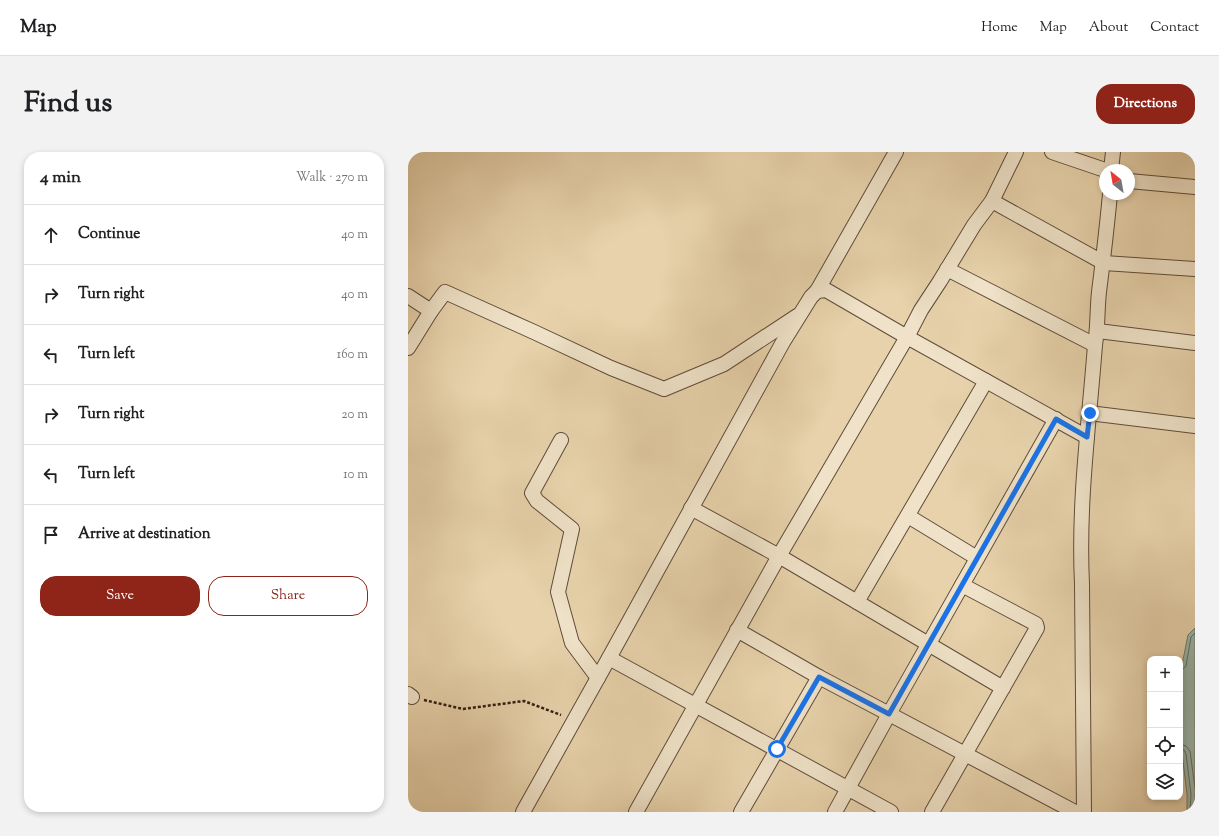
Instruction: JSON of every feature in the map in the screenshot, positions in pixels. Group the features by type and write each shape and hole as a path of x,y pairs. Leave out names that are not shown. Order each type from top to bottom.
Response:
{"street":[{"path":"523,812 783,342 800,313 817,291 896,152"},
{"path":"636,812 779,556 907,337 921,310 974,225 992,202 1016,152"},
{"path":"1052,152 1099,168"},
{"path":"1112,164 1113,152"},
{"path":"1135,182 1195,187"},
{"path":"1084,812 1081,553 1087,437 1099,294 1104,263 1109,200"},
{"path":"992,202 1104,263 1195,269"},
{"path":"947,268 1096,338 1195,343"},
{"path":"817,291 826,290 907,337 1087,437"},
{"path":"408,348 431,311 445,292 611,368 664,389 724,364 800,313"},
{"path":"408,296 431,311"},
{"path":"857,602 986,380"},
{"path":"1090,413 1195,426"},
{"path":"835,812 1056,419"},
{"path":"561,440 532,493 537,501 572,529 558,592 572,643 598,678"},
{"path":"691,508 779,556 1003,688"},
{"path":"908,516 977,558"},
{"path":"932,812 1037,628 1036,624 962,585"},
{"path":"737,630 819,677 1075,812"},
{"path":"609,658 891,812"},
{"path":"741,812 819,677"}],"path":[{"path":"410,695 463,709 524,701 575,720"}],"water":[{"path":"1195,628 1195,812 1187,812 1187,794 1183,761 1183,660 1188,635"}],"route":[{"path":"777,749 819,677 889,714 1056,419 1087,437 1090,413"}]}
